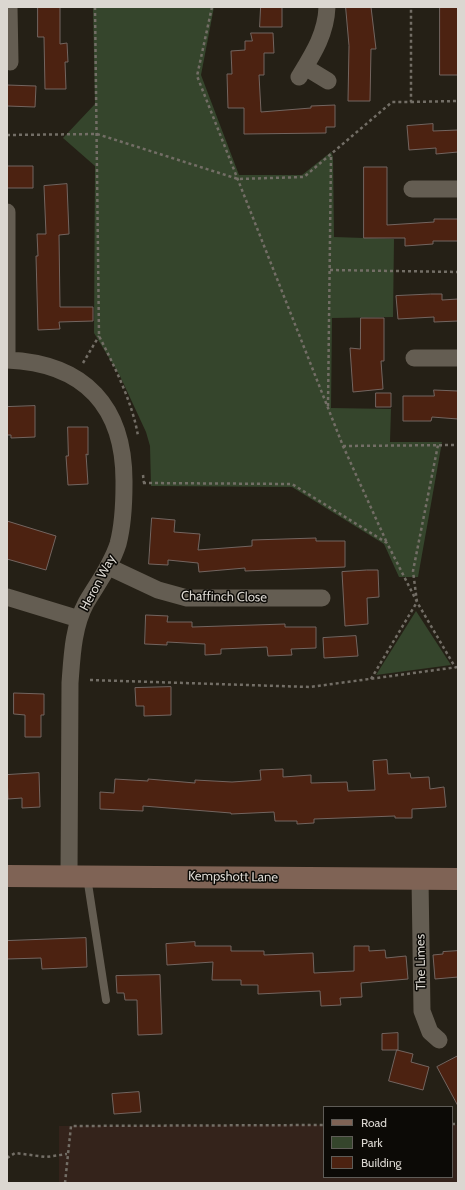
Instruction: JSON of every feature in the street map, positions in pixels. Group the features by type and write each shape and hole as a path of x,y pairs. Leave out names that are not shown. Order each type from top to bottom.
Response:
{"street":[{"path":"9,7 10,62"},
{"path":"327,7 323,33 302,72 328,81"},
{"path":"412,189 458,189"},
{"path":"7,212 7,360"},
{"path":"414,358 458,358"},
{"name":"Heron Way","path":"7,360 35,362 74,377 101,401 114,422 122,447 124,483 120,532 109,567 86,604 79,620 74,645 70,683 78,876"},
{"name":"Chaffinch Close","path":"109,567 158,590 178,597 198,599 322,598"},
{"path":"7,597 79,620"},
{"name":"Kempshott Lane","path":"7,876 458,879"},
{"name":"The Limes","path":"420,879 422,1011 430,1032 439,1040"}],"lane":[{"path":"78,876 106,1000"}],"path":[{"path":"95,7 99,336 108,353 131,409 138,440"},
{"path":"90,680 310,687 457,667 417,602 387,543 343,446 197,76 212,7"},
{"path":"411,7 411,102"},
{"path":"7,135 97,134 238,179 304,177 331,156 392,102 458,101"},
{"path":"328,409 331,156"},
{"path":"330,270 458,272"},
{"path":"74,377 99,336"},
{"path":"371,679 417,602 413,571 438,445"},
{"path":"343,446 458,445"},
{"path":"142,468 144,482"},
{"path":"124,483 292,484 387,543"},
{"path":"66,1183 67,1154 71,1126 323,1125"},
{"path":"7,1158 15,1153 46,1157 67,1154"}],"shaded area":[{"path":"323,1125 323,1178 453,1178 453,1125 458,1125 458,1183 59,1183 59,1126"}],"green space":[{"path":"93,7 214,7 201,75 239,175 302,175 331,152 333,157 334,237 394,239 393,317 332,318 331,408 391,409 390,442 442,442 418,577 399,577 384,544 292,487 151,486 150,446 146,432 120,376 94,333 95,166 63,138 95,104"},
{"path":"416,611 451,665 376,675"}],"building":[{"path":"38,7 60,7 60,44 67,43 68,62 65,62 66,89 45,89 44,37 38,37"},
{"path":"261,7 282,7 282,27 260,27"},
{"path":"346,7 371,7 376,49 371,49 370,101 348,101 349,46"},
{"path":"440,7 458,7 458,75 440,75"},
{"path":"251,33 273,33 274,53 264,53 264,75 259,75 261,112 311,108 311,106 335,105 335,127 326,127 326,133 244,134 244,108 228,108 227,74 232,74 231,51 245,50 245,41 252,41"},
{"path":"7,85 36,86 35,107 7,106"},
{"path":"433,124 433,131 458,130 458,152 436,154 436,148 409,150 407,126"},
{"path":"7,166 33,166 33,188 7,188"},
{"path":"364,167 387,167 387,225 434,222 434,219 458,219 458,241 433,241 433,244 405,246 405,238 364,238"},
{"path":"67,184 69,234 59,235 60,307 93,307 93,321 59,322 60,329 38,330 36,256 38,256 37,234 46,234 44,186"},
{"path":"442,294 442,300 458,299 458,321 434,322 434,317 398,319 396,296"},
{"path":"361,318 384,318 384,361 381,361 383,389 353,392 350,348 360,349"},
{"path":"434,390 458,391 458,419 432,417 431,421 403,421 403,396 434,396"},
{"path":"376,393 391,393 391,407 376,407"},
{"path":"35,406 35,437 11,438 11,435 7,435 7,407"},
{"path":"68,427 88,427 88,455 86,454 88,484 68,485 66,456 68,456"},
{"path":"152,518 175,520 174,532 200,534 198,550 252,546 252,540 316,538 316,541 345,541 345,567 245,571 245,568 199,572 198,563 168,560 168,565 149,564"},
{"path":"7,521 56,536 46,570 7,559"},
{"path":"378,570 379,597 367,598 368,624 345,626 342,572"},
{"path":"146,615 168,616 167,622 192,622 192,627 285,624 285,627 316,627 316,648 291,649 292,655 268,656 267,647 221,649 221,654 205,655 205,644 167,642 167,645 145,644"},
{"path":"356,636 358,656 324,658 323,638"},
{"path":"171,687 171,715 144,716 144,706 136,706 135,688"},
{"path":"14,693 44,694 44,715 41,715 41,737 25,737 25,715 14,714"},
{"path":"387,760 388,774 410,773 411,778 429,777 430,789 444,787 446,807 412,809 412,818 395,818 395,816 314,819 314,823 297,824 297,821 275,821 274,812 231,814 143,806 143,811 100,809 100,792 114,793 115,779 148,781 148,779 195,783 195,780 232,782 261,780 260,770 283,769 283,777 311,775 311,783 347,782 348,791 375,790 373,761"},
{"path":"39,773 40,807 22,808 22,798 8,799 7,775"},
{"path":"86,938 87,967 42,969 41,958 7,959 7,941"},
{"path":"195,942 195,946 231,946 231,951 264,951 264,955 313,953 314,973 354,971 354,946 369,946 369,951 385,950 386,958 406,956 408,979 361,983 362,997 340,998 341,1005 321,1006 320,991 258,994 258,985 241,985 241,980 212,980 213,962 167,965 166,944"},
{"path":"458,951 458,977 435,979 433,955 443,954 443,952"},
{"path":"160,975 162,1034 138,1035 137,1000 125,1000 124,993 117,993 116,976"},
{"path":"398,1033 398,1050 382,1050 382,1034"},
{"path":"397,1050 413,1054 411,1062 429,1067 423,1090 389,1081"},
{"path":"458,1056 458,1106 437,1067"},
{"path":"139,1092 141,1112 114,1114 112,1094"}]}
